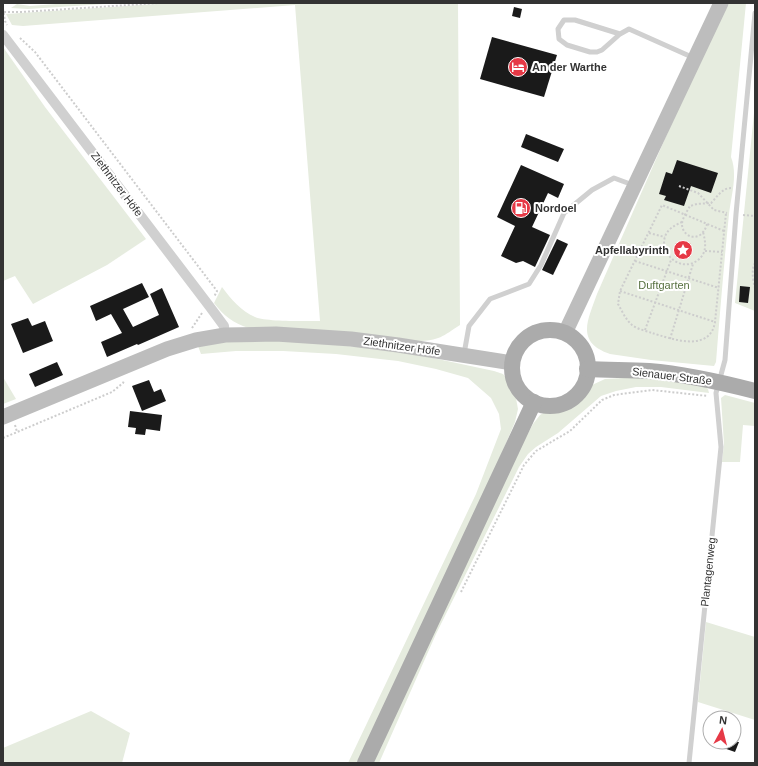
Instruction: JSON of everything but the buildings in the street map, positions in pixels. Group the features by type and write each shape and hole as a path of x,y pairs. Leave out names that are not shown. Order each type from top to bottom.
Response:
{"main road":[{"path":"565,333 721,3"},
{"path":"554,330 565,333 575,339 582,348 586,358 586,379 581,389 574,397 565,402 555,405 544,405 534,402 524,396 512,375 512,363 515,352 522,342 531,335 542,331 554,330"},
{"name":"Ziethnitzer Höfe","path":"3,417 124,366 184,343 225,335 283,335 398,344 512,363"},
{"name":"Sienauer Straße","path":"587,369 649,371 717,389 755,391"},
{"path":"365,763 534,402"}],"street":[{"name":"Ziethnitzer Höfe","path":"3,35 209,304 224,326 225,335"}],"lane":[{"path":"717,389 725,360 738,188 755,13"},
{"path":"620,34 575,20 564,20 558,29 559,39 567,45 590,52 602,50 620,34 629,29 695,58"},
{"path":"464,355 469,326 490,299 529,284 541,265 564,212 592,190 614,178 634,186"},
{"name":"Plantagenweg","path":"689,763 721,447 717,389"}],"path":[{"path":"8,26 5,21 3,11 22,12 159,3"},
{"path":"15,35 35,52 217,291 209,304"},
{"path":"679,186 698,193 707,204 716,210 726,213 755,216"},
{"path":"703,232 706,242 705,251 701,258 694,263 686,265 678,264 671,260 666,253 665,237 669,230 682,222 691,205 711,203 727,188 738,188"},
{"path":"724,231 662,205 620,291 618,304 632,325 670,339 689,342 703,339 710,335 714,329 715,322 726,213"},
{"path":"682,222 683,230 689,235 697,236 703,232 707,224"},
{"path":"649,233 665,237"},
{"path":"705,251 722,252"},
{"path":"645,330 671,260"},
{"path":"635,261 719,288"},
{"path":"670,339 694,263"},
{"path":"755,263 753,265 755,288"},
{"path":"620,291 715,322"},
{"path":"3,438 112,392 123,383 125,376 124,366"},
{"path":"460,595 524,465 536,451 570,431 602,400 614,395 652,390 717,389"}],"green space":[{"path":"69,3 121,3 28,9 11,8 17,4 30,6"},
{"path":"171,3 458,3 460,325 436,339 417,341 249,328 234,321 217,307 214,303 222,287 241,308 255,317 277,320 320,321 295,5 23,26 12,25 6,14"},
{"name":"Duftgarten","path":"727,3 746,3 731,157 734,178 727,232 716,362 714,366 651,360 610,354 599,349 588,337 587,329 590,313 692,77"},
{"path":"3,47 45,107 146,239 107,265 33,304 15,276 3,281"},
{"path":"755,103 755,311 735,303"},
{"path":"240,340 286,340 400,351 503,374 515,393 518,409 515,422 493,474 359,763 348,763 476,494 501,429 499,414 491,398 468,378 436,369 398,361 336,354 283,351 236,351 201,354 198,346"},
{"path":"3,377 16,399 3,404"},
{"path":"650,378 703,385 708,389 709,393 661,387 636,387 601,396 558,433 528,454 519,467 436,634 379,763 372,763 517,453 533,424 540,415 545,412 554,412 574,404 592,385 605,379"},
{"path":"725,395 755,403 755,426 743,425 740,462 722,462 724,444 721,398"},
{"path":"706,622 755,637 755,720 742,716 742,710 723,710 698,702"},
{"path":"91,711 130,733 122,763 3,763 3,748"}],"place":[{"name":"An der Warthe","path":"518,67"},
{"name":"Nordoel","path":"521,208"},
{"name":"Apfellabyrinth","path":"683,250"}]}
